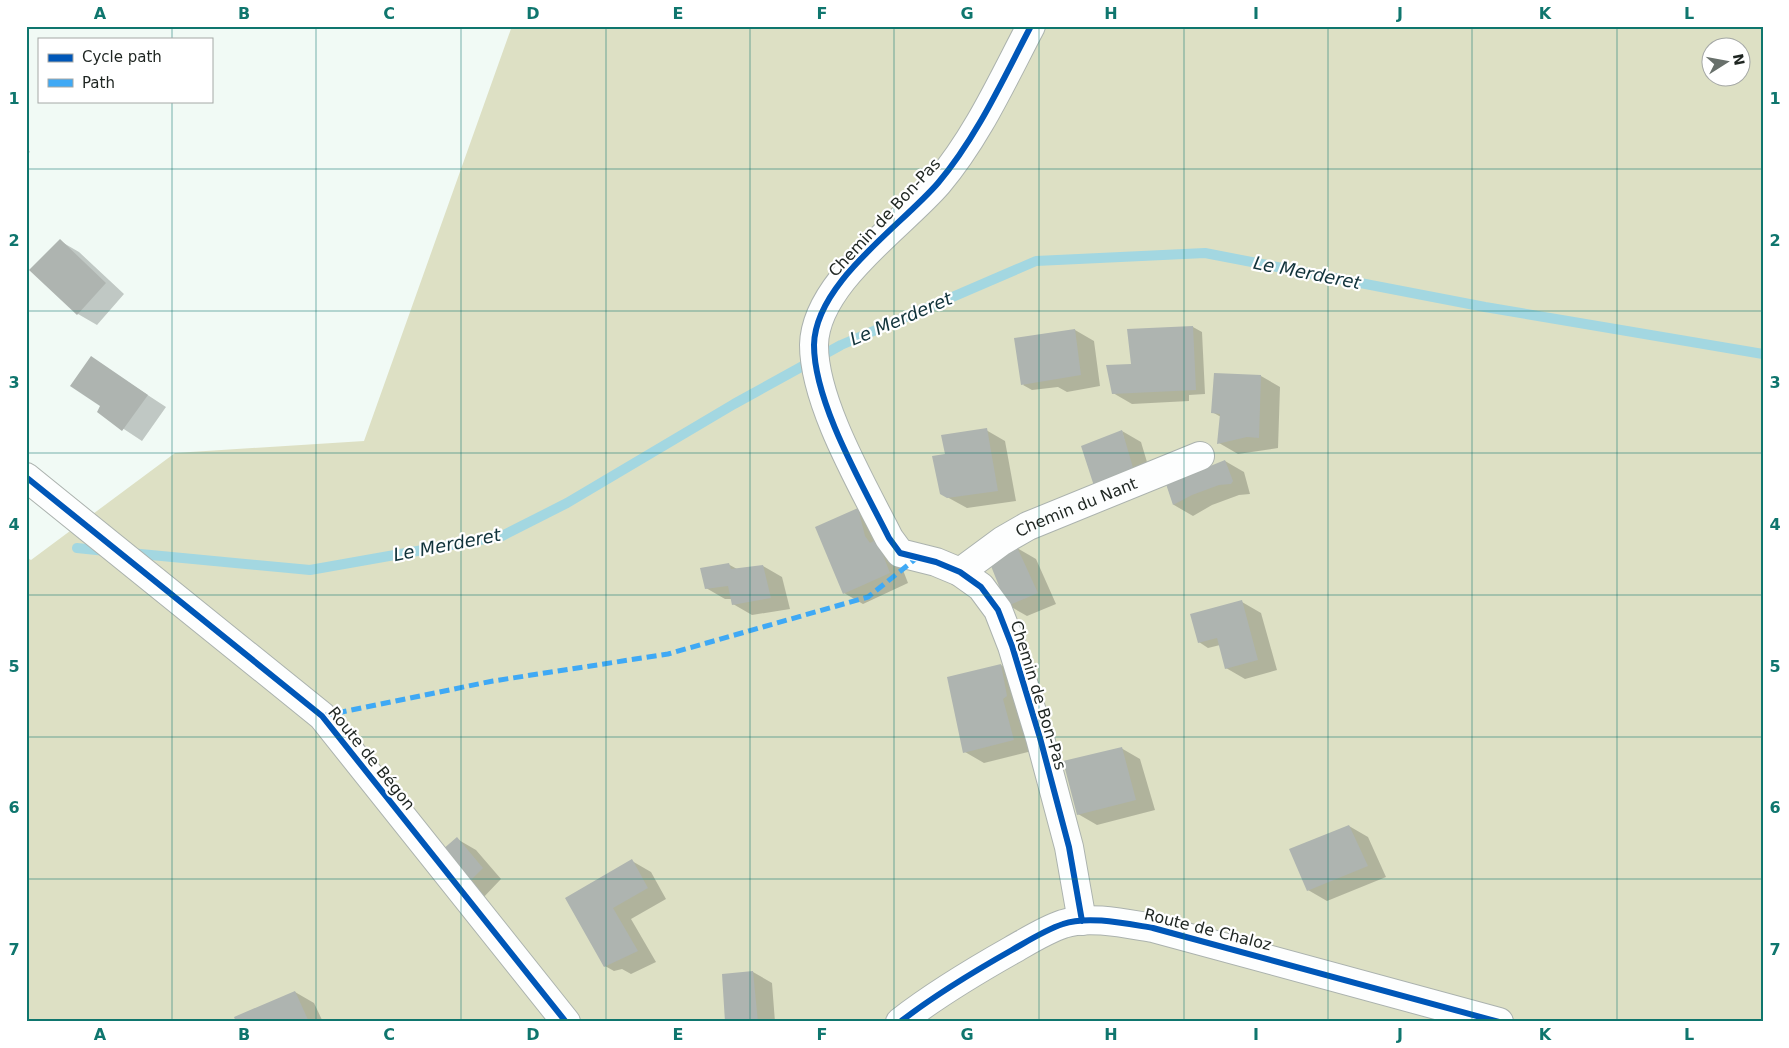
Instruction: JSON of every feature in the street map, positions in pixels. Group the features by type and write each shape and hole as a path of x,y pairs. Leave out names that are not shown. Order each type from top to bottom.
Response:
{"street":[{"name":"Chemin de Bon-Pas","path":"1031,26 984,117 938,183 843,277 818,322 814,344 817,372 839,438 889,538 900,553 936,562 960,572 981,587 998,610 1012,646 1069,847 1082,921"},
{"name":"Chemin du Nant","path":"960,572 1002,541 1028,526 1200,456"},
{"name":"Route de Bégon","path":"26,477 322,716 566,1022"},
{"name":"Route de Chaloz","path":"900,1022 936,994 990,962 1064,924 1082,921 1121,923 1153,928 1499,1022"}],"green space":[{"path":"512,26 1763,26 1763,1022 26,1022 26,557 31,560 175,453 364,441"}],"building":[{"path":"60,239 106,283 77,315 29,270"},
{"path":"1193,326 1196,390 1112,394 1106,365 1131,364 1127,329"},
{"path":"1075,329 1081,375 1021,385 1014,338"},
{"path":"91,356 148,395 122,431 97,412 100,406 70,386"},
{"path":"1214,373 1261,375 1259,438 1247,437 1217,444 1220,414 1211,413"},
{"path":"987,428 998,491 947,498 940,494 932,456 945,454 941,435"},
{"path":"1122,430 1134,471 1095,489 1081,446"},
{"path":"1225,460 1233,481 1231,484 1219,485 1192,495 1173,505 1166,484"},
{"path":"858,508 865,536 870,543 877,539 890,573 843,594 815,527"},
{"path":"1017,547 1038,593 1007,606 989,561"},
{"path":"729,563 731,569 763,565 771,598 732,605 728,586 705,589 700,568"},
{"path":"1242,600 1258,660 1225,669 1217,638 1198,643 1190,614"},
{"path":"1001,664 1007,696 1003,699 1014,740 963,753 947,677"},
{"path":"1122,747 1136,800 1077,815 1063,761"},
{"path":"1349,825 1368,866 1307,891 1289,849"},
{"path":"457,837 483,868 461,890 434,857"},
{"path":"632,859 648,888 613,908 638,951 604,967 565,898"},
{"path":"753,971 758,1022 725,1022 722,974"},
{"path":"295,991 309,1022 236,1022 234,1017"}],"waterway":[{"name":"Le Merderet","path":"130,553 310,570 502,536 567,503 734,404 841,345 1036,261 1205,253 1485,307 1763,354"},
{"name":"Le Merderet","path":"77,548 106,551"}],"marked path":[{"path":"322,716 493,681 668,654 868,597 918,557"}],"cycle path":[{"path":"1031,26 989,107 965,147 938,183 862,257 844,278 829,300 818,322 814,345 816,368 831,418 889,538 900,553 936,562 960,572 981,587 998,610 1012,646 1040,738 1069,847 1082,921"},
{"path":"26,477 322,716 566,1022"},
{"path":"900,1022 955,984 1043,932 1073,921 1084,920 1153,928 1499,1022"}]}
